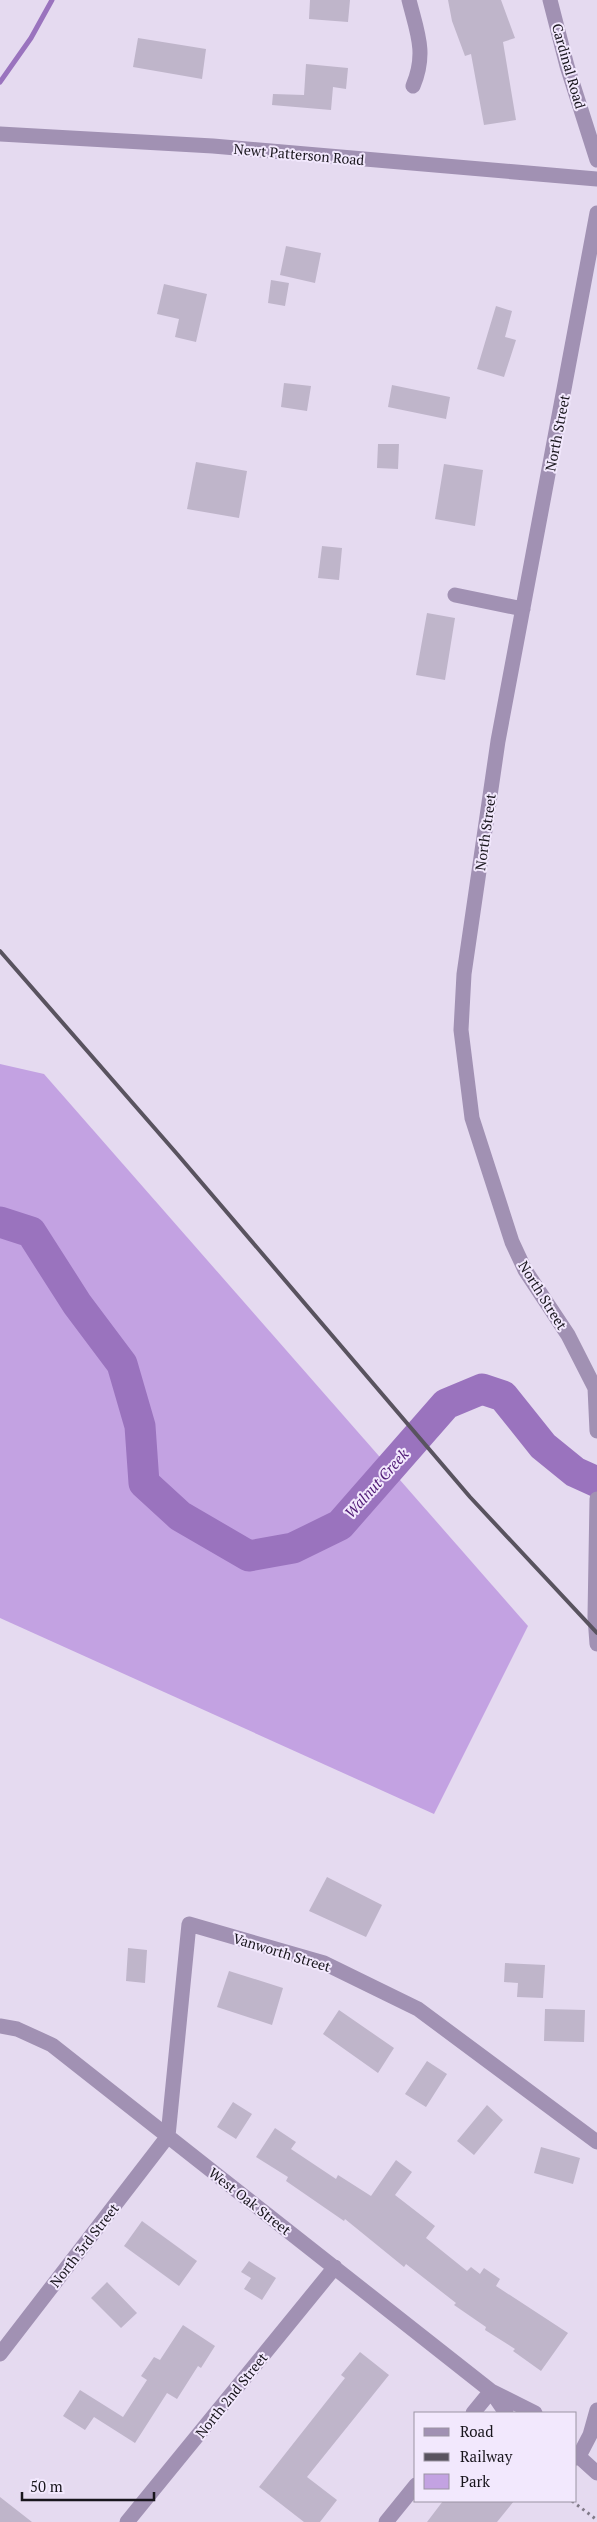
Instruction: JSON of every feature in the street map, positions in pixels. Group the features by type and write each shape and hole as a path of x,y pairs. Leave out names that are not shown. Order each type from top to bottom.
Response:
{"street":[{"path":"409,0 422,52 420,70 413,86"},
{"name":"Cardinal Road","path":"550,0 567,66 597,160"},
{"name":"Newt Patterson Road","path":"2,134 213,146 597,179"},
{"name":"North Street","path":"597,213 498,741 464,974 461,1030 472,1118 512,1242 524,1270 568,1335 595,1388 597,1431"},
{"path":"455,596 523,609"},
{"path":"597,1499 597,1644"},
{"name":"Vanworth Street","path":"168,2136 189,1924 324,1963 418,2009 597,2142"},
{"name":"West Oak Street","path":"0,2026 17,2029 52,2045 492,2390 533,2412"},
{"name":"North 3rd Street","path":"0,2354 168,2136"},
{"name":"North 2nd Street","path":"127,2522 335,2268"},
{"path":"474,2412 492,2390"},
{"name":"West Oak Street","path":"492,2390 505,2412"},
{"path":"597,2410 590,2435 577,2456 597,2473"},
{"path":"386,2522 414,2487"}],"path":[{"path":"573,2502 597,2520"}],"green space":[{"path":"0,1064 44,1074 528,1626 434,1814 0,1618"}],"building":[{"path":"310,0 350,0 348,22 309,19"},
{"path":"448,0 501,0 515,38 503,42 516,120 484,125 471,54 465,56 452,21"},
{"path":"138,38 206,49 202,79 133,67"},
{"path":"306,64 348,68 346,89 333,87 331,110 272,105 273,94 304,95"},
{"path":"286,246 321,253 315,283 280,275"},
{"path":"271,280 289,283 285,306 268,303"},
{"path":"164,284 207,294 196,342 175,337 179,319 157,314"},
{"path":"496,306 512,311 505,337 516,340 504,377 477,369"},
{"path":"284,383 311,386 307,411 281,407"},
{"path":"392,385 450,397 446,419 388,407"},
{"path":"378,444 399,444 398,469 377,468"},
{"path":"196,462 247,471 239,518 187,509"},
{"path":"444,464 483,470 475,526 435,519"},
{"path":"322,546 342,548 339,580 318,578"},
{"path":"427,613 455,618 445,680 416,675"},
{"path":"327,1877 382,1905 366,1937 309,1911"},
{"path":"128,1948 147,1950 145,1983 126,1981"},
{"path":"505,1963 545,1965 543,1998 517,1997 518,1983 504,1982"},
{"path":"229,1971 283,1988 272,2025 217,2007"},
{"path":"545,2009 585,2010 584,2042 544,2041"},
{"path":"339,2010 394,2048 378,2073 323,2034"},
{"path":"427,2061 447,2074 426,2107 405,2094"},
{"path":"233,2102 252,2114 236,2139 217,2127"},
{"path":"487,2105 503,2120 474,2155 457,2141"},
{"path":"275,2128 296,2142 291,2149 336,2179 338,2175 371,2196 396,2160 412,2172 395,2195 435,2226 426,2238 467,2271 471,2267 480,2274 484,2268 500,2279 496,2286 568,2333 541,2371 513,2351 515,2349 485,2330 486,2327 454,2305 456,2303 406,2264 404,2267 345,2219 344,2221 286,2181 288,2177 256,2157"},
{"path":"541,2147 580,2158 573,2184 534,2173"},
{"path":"142,2221 197,2261 179,2286 124,2246"},
{"path":"249,2261 276,2278 262,2300 244,2289 251,2278 241,2272"},
{"path":"107,2282 137,2313 121,2328 91,2298"},
{"path":"183,2325 215,2346 201,2368 198,2366 177,2399 167,2393 135,2443 94,2417 85,2430 63,2416 80,2390 123,2417 147,2380 141,2376 154,2357 160,2360"},
{"path":"360,2352 389,2375 307,2477 337,2500 320,2522 304,2522 259,2487 345,2378 341,2375"},
{"path":"0,2497 32,2522 0,2522"},
{"path":"442,2502 513,2502 497,2522 427,2522"}],"waterway":[{"path":"0,82 31,38 52,0"},
{"name":"Walnut Creek","path":"0,1222 31,1232 77,1304 122,1364 140,1426 144,1483 180,1516 249,1556 293,1548 340,1525 446,1404 482,1389 503,1396 543,1446 575,1472 597,1482"}],"railway":[{"path":"0,951 178,1155 470,1497 597,1633"}]}
